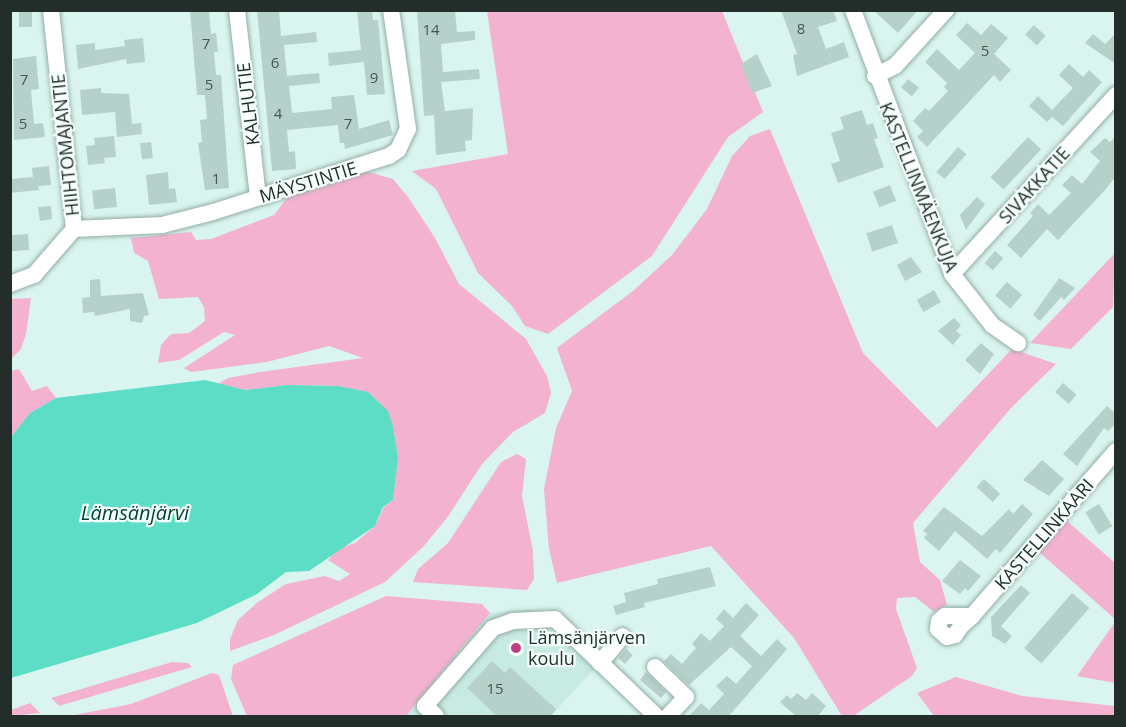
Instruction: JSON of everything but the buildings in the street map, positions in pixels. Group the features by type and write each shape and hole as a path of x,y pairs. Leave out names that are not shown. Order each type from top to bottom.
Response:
{"street":[{"name":"HIIHTOMAJANTIE","path":"10,284 34,274 74,229 51,10"},
{"name":"KALHUTIE","path":"237,10 258,197"},
{"name":"MÄYSTINTIE","path":"74,229 162,225 389,156 405,142 408,129 391,10"},
{"name":"KASTELLINMÄENKUJA","path":"853,10 875,76 952,274 992,325 1018,343"},
{"path":"875,76 895,66 946,10"},
{"name":"SIVAKKATIE","path":"952,274 1116,95"},
{"name":"KASTELLINKAARI","path":"972,616 1116,452"},
{"path":"436,717 425,706 493,628 513,621 555,619 656,717"},
{"path":"600,663 623,636"},
{"path":"655,667 686,698 668,717"}],"shaded area":[{"path":"487,11 722,11 763,112 728,137 652,256 548,334 525,326 512,306 478,273 436,189 412,171 508,154"},
{"path":"770,129 863,353 937,428 1012,349 1056,364 1011,408 913,523 920,562 940,580 947,605 934,612 915,597 897,598 896,609 917,668 912,676 853,716 842,716 794,638 711,546 557,583 549,549 544,489 556,428 572,391 557,348 633,291 672,255 707,209 732,156 750,136"},
{"path":"365,171 393,179 435,238 459,284 526,339 547,376 551,393 545,413 513,432 482,464 447,518 423,547 385,582 274,635 230,651 230,639 238,620 258,602 286,584 325,576 339,581 350,574 328,560 339,548 355,543 375,526 384,507 393,500 398,458 393,426 338,386 287,385 245,390 218,384 228,378 260,372 363,358 329,346 267,362 191,372 184,368 235,335 224,332 179,360 158,363 161,345 171,334 189,333 205,321 204,307 198,297 159,299 148,261 134,253 131,238 191,232 196,240 211,239 274,215 287,198"},
{"path":"1115,253 1113,307 1071,349 1030,343"},
{"path":"31,298 26,334 21,349 11,359 11,299"},
{"path":"19,369 32,391 47,386 56,398 30,413 11,437 11,371"},
{"path":"517,454 526,459 522,496 533,551 534,579 527,590 413,582 418,569 448,543 501,462"},
{"path":"1066,520 1115,563 1115,619 1039,552"},
{"path":"386,596 482,604 490,613 406,716 247,716 231,679 233,665"},
{"name":"Lämsänjärven koulu","path":"534,609 547,627 594,669 551,716 406,716 490,613"},
{"path":"1115,622 1115,683 1077,676"},
{"path":"172,662 188,663 192,667 59,706 51,698"},
{"path":"212,673 219,675 233,716 69,716 131,704"},
{"path":"956,677 1022,696 1115,706 1115,716 934,716 917,693"},
{"path":"30,703 40,713 11,716 11,710"}],"water":[{"name":"Lämsänjärvi","path":"205,380 245,390 287,385 338,386 368,392 388,411 393,426 398,458 393,500 383,507 375,526 309,571 286,572 257,594 197,623 11,678 11,437 30,413 56,398"}],"place":[{"name":"Lämsänjärven koulu","path":"516,648"}]}
